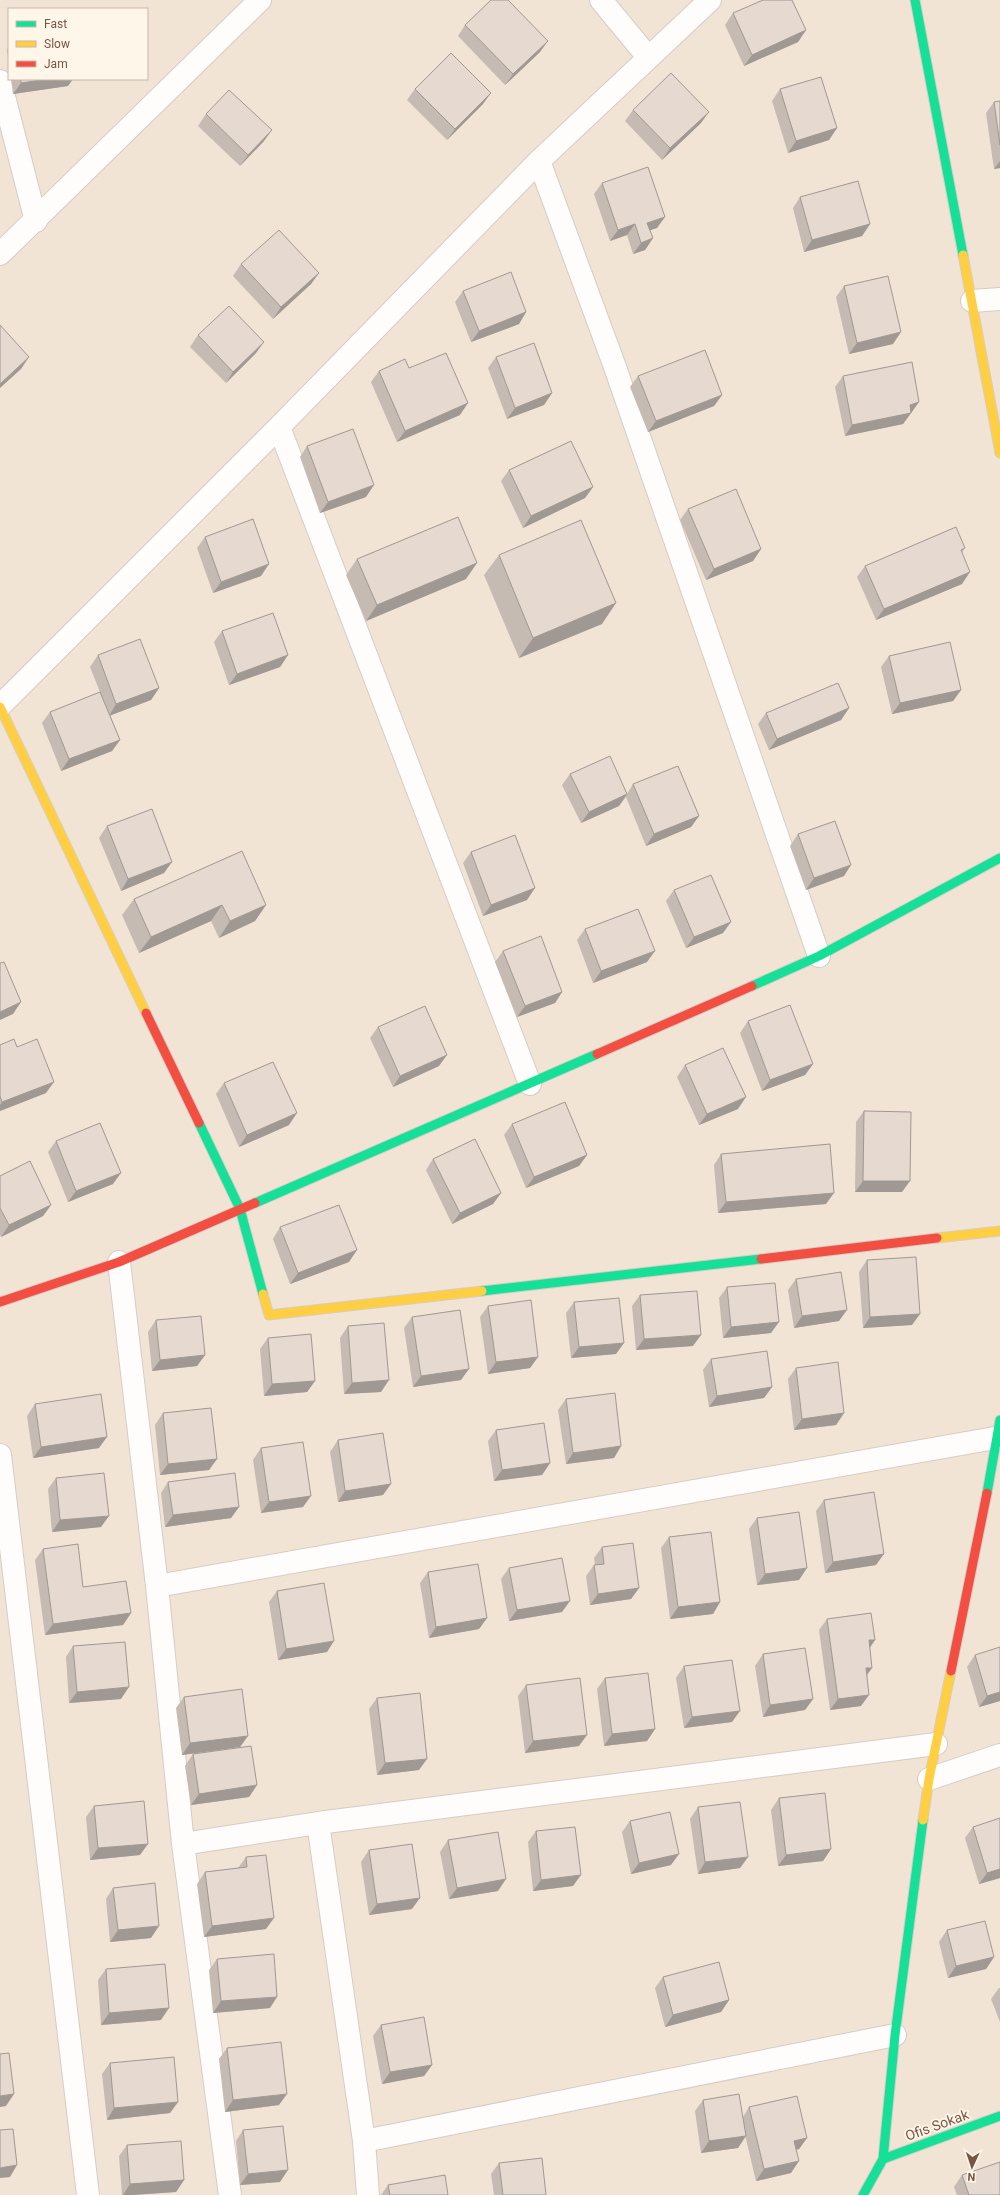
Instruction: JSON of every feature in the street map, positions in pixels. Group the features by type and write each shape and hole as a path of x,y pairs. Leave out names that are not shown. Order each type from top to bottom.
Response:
{"street":[{"path":"601,0 648,57"},
{"path":"710,0 539,161 280,427 0,707 240,1210 268,1315 1000,1231"},
{"path":"916,0 1000,453"},
{"path":"0,254 36,221 252,3"},
{"path":"0,81 36,221"},
{"path":"539,161 615,366 819,956"},
{"path":"972,301 1000,299"},
{"path":"280,427 530,1084"},
{"path":"0,1302 119,1262 530,1084 819,956 1000,858"},
{"path":"119,1262 157,1586 183,1844 230,2195"},
{"path":"157,1586 999,1431 930,1779 895,2035 883,2159 863,2195"},
{"path":"0,1455 88,2195"},
{"path":"183,1844 318,1823 936,1744"},
{"path":"930,1779 1000,1756"},
{"path":"318,1823 364,2141 368,2195"},
{"path":"364,2141 895,2035"},
{"name":"Ofis Sokak","path":"883,2159 1000,2116"}],"shaded area":[{"path":"0,0 1000,0 1000,2195 0,2195"}],"building":[{"path":"491,0 508,0 548,41 513,74 465,25"},
{"path":"763,0 792,0 806,30 752,55 733,13"},
{"path":"451,53 491,93 455,129 415,89"},
{"path":"671,73 709,112 670,148 633,110"},
{"path":"821,77 837,128 796,141 780,89"},
{"path":"21,80 41,80 21,83"},
{"path":"229,90 272,130 248,155 206,114"},
{"path":"1000,101 1000,145 994,102"},
{"path":"648,167 665,217 647,223 653,238 641,243 635,224 618,230 602,183"},
{"path":"858,181 870,224 812,240 800,197"},
{"path":"279,230 319,273 281,307 241,264"},
{"path":"511,272 526,312 479,331 463,291"},
{"path":"888,276 901,332 857,343 844,286"},
{"path":"229,306 264,342 233,372 198,335"},
{"path":"0,325 29,357 0,384"},
{"path":"534,343 552,393 515,408 496,357"},
{"path":"705,350 722,395 656,421 638,376"},
{"path":"446,353 468,403 405,431 379,371 405,359 409,368"},
{"path":"912,362 919,402 910,405 911,413 852,425 843,376"},
{"path":"353,429 374,485 328,502 307,446"},
{"path":"571,441 593,487 531,516 509,470"},
{"path":"736,489 761,549 714,569 688,509"},
{"path":"458,517 477,563 377,605 357,559"},
{"path":"253,519 269,564 221,582 205,537"},
{"path":"581,520 616,603 533,638 499,555"},
{"path":"956,527 965,548 961,550 970,572 884,609 865,566"},
{"path":"273,613 288,655 237,674 222,631"},
{"path":"140,639 159,688 116,704 98,655"},
{"path":"950,642 961,690 900,703 889,656"},
{"path":"838,683 849,708 777,739 766,713"},
{"path":"100,692 120,740 69,759 50,712"},
{"path":"610,756 627,794 589,812 570,774"},
{"path":"678,766 699,816 654,834 633,784"},
{"path":"152,809 172,862 128,879 107,826"},
{"path":"835,821 851,865 814,878 798,834"},
{"path":"515,835 535,888 491,905 471,852"},
{"path":"242,851 266,905 230,921 222,905 151,937 134,899"},
{"path":"711,875 731,922 694,937 674,890"},
{"path":"638,909 655,951 601,971 585,929"},
{"path":"541,936 562,992 525,1006 503,951"},
{"path":"4,962 21,1002 0,1012 0,963"},
{"path":"790,1005 813,1064 770,1080 748,1021"},
{"path":"425,1006 447,1055 400,1076 378,1027"},
{"path":"14,1039 17,1047 37,1039 54,1082 2,1102 0,1096 0,1045"},
{"path":"723,1048 746,1097 707,1114 685,1065"},
{"path":"273,1062 297,1113 247,1135 224,1083"},
{"path":"565,1102 587,1155 534,1177 512,1124"},
{"path":"864,1111 911,1112 910,1181 863,1181"},
{"path":"100,1123 121,1173 76,1191 56,1141"},
{"path":"475,1139 501,1193 460,1213 433,1159"},
{"path":"830,1144 834,1193 726,1202 721,1154"},
{"path":"30,1161 51,1205 9,1225 0,1208 0,1176"},
{"path":"339,1205 357,1250 298,1273 280,1227"},
{"path":"916,1257 920,1314 870,1317 867,1260"},
{"path":"841,1272 847,1310 802,1316 796,1279"},
{"path":"775,1283 779,1322 731,1327 727,1287"},
{"path":"697,1291 701,1335 644,1339 640,1295"},
{"path":"619,1298 624,1343 579,1347 574,1302"},
{"path":"531,1300 538,1357 496,1362 488,1306"},
{"path":"460,1310 469,1369 421,1376 412,1317"},
{"path":"201,1316 205,1355 160,1360 156,1320"},
{"path":"384,1323 389,1380 352,1383 348,1326"},
{"path":"311,1334 315,1381 272,1384 268,1338"},
{"path":"767,1351 772,1387 717,1396 711,1359"},
{"path":"838,1362 844,1413 802,1419 796,1368"},
{"path":"615,1393 621,1446 573,1453 566,1399"},
{"path":"101,1394 107,1437 41,1447 35,1404"},
{"path":"211,1408 217,1459 168,1464 163,1413"},
{"path":"544,1423 550,1463 502,1470 496,1430"},
{"path":"383,1433 391,1484 345,1491 338,1440"},
{"path":"303,1442 311,1496 269,1502 261,1448"},
{"path":"104,1473 109,1516 60,1520 56,1478"},
{"path":"235,1473 239,1507 173,1515 168,1482"},
{"path":"874,1492 884,1554 833,1562 824,1500"},
{"path":"799,1512 807,1568 765,1574 757,1518"},
{"path":"711,1532 720,1602 678,1607 669,1537"},
{"path":"633,1543 639,1588 598,1594 594,1565 604,1564 602,1547"},
{"path":"78,1544 83,1587 126,1581 131,1613 53,1624 43,1549"},
{"path":"562,1558 570,1601 517,1610 509,1568"},
{"path":"478,1564 487,1618 436,1627 428,1572"},
{"path":"324,1583 334,1641 286,1649 277,1591"},
{"path":"871,1613 875,1640 869,1640 872,1668 866,1668 869,1695 838,1699 827,1619"},
{"path":"125,1642 129,1687 77,1692 73,1646"},
{"path":"1000,1647 1000,1692 987,1696 975,1655"},
{"path":"805,1648 813,1699 770,1705 763,1654"},
{"path":"732,1660 740,1711 692,1717 684,1666"},
{"path":"648,1673 655,1729 612,1734 605,1678"},
{"path":"580,1678 587,1735 533,1741 526,1685"},
{"path":"242,1689 248,1736 190,1743 184,1697"},
{"path":"420,1693 427,1759 385,1763 377,1698"},
{"path":"251,1746 257,1785 199,1794 193,1754"},
{"path":"825,1793 831,1849 786,1855 779,1798"},
{"path":"144,1801 148,1844 98,1848 94,1806"},
{"path":"740,1802 748,1857 705,1862 698,1807"},
{"path":"670,1812 679,1854 639,1863 630,1821"},
{"path":"1000,1818 1000,1869 987,1873 973,1827"},
{"path":"575,1827 581,1875 541,1880 536,1831"},
{"path":"498,1832 506,1879 457,1888 448,1840"},
{"path":"412,1844 420,1898 377,1904 369,1850"},
{"path":"266,1855 274,1918 212,1926 205,1872 247,1867 246,1857"},
{"path":"155,1883 159,1926 118,1930 113,1888"},
{"path":"985,1921 994,1957 956,1966 947,1930"},
{"path":"274,1954 277,1997 221,2001 217,1959"},
{"path":"719,1962 729,2000 673,2015 663,1977"},
{"path":"165,1964 169,2008 109,2013 106,1969"},
{"path":"424,2017 432,2065 390,2072 381,2025"},
{"path":"281,2042 287,2094 233,2100 227,2048"},
{"path":"9,2053 14,2094 0,2096 0,2054"},
{"path":"174,2057 178,2102 114,2108 110,2063"},
{"path":"739,2094 746,2136 709,2141 703,2100"},
{"path":"797,2096 807,2138 794,2141 799,2161 764,2169 749,2107"},
{"path":"283,2126 288,2170 248,2174 243,2130"},
{"path":"13,2129 17,2165 0,2168 0,2130"},
{"path":"181,2141 184,2180 130,2184 127,2145"},
{"path":"542,2158 546,2195 503,2195 499,2163"},
{"path":"1000,2162 1000,2195 969,2195 962,2175"},
{"path":"445,2175 448,2195 390,2195 388,2185"}],"traffic: fast":[{"path":"915,0 963,255"},
{"path":"752,986 819,956 1000,858"},
{"path":"255,1203 597,1054"},
{"path":"199,1123 240,1209 263,1294"},
{"path":"482,1291 761,1259"},
{"path":"987,1493 1000,1420"},
{"path":"863,2195 883,2159 895,2035 923,1820"},
{"path":"883,2159 1000,2116"}],"traffic: slow":[{"path":"963,255 1000,453"},
{"path":"0,707 146,1013"},
{"path":"937,1238 1000,1231"},
{"path":"263,1294 269,1315 482,1291"},
{"path":"923,1820 929,1779 951,1671"}],"traffic: jam":[{"path":"597,1054 752,986"},
{"path":"146,1013 199,1123"},
{"path":"0,1302 119,1262 255,1203"},
{"path":"761,1259 937,1238"},
{"path":"951,1671 987,1493"}]}
